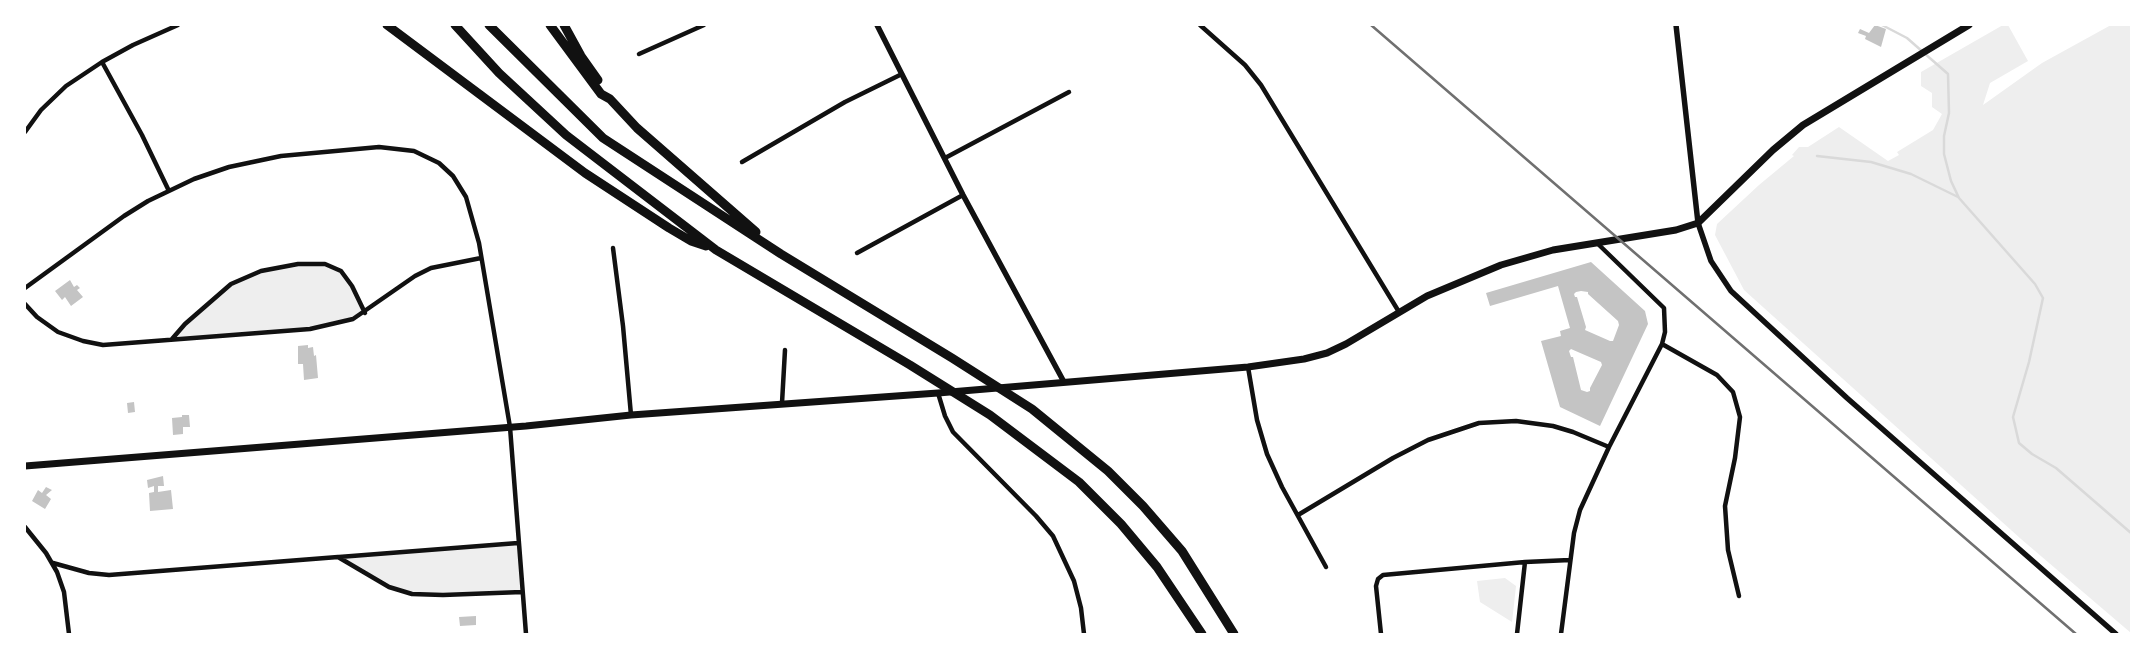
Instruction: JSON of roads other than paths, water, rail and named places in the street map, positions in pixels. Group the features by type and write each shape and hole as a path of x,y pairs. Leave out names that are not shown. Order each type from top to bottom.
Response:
{"highway":[{"path":"388,25 546,145 620,196 691,241 716,250"},
{"path":"455,25 499,73 571,140 716,250 910,365 990,415 1079,482 1121,524 1157,567 1202,634"},
{"path":"489,25 603,138 781,254 1032,409 1108,470 1143,506 1182,552 1234,634"},
{"path":"550,25 601,94 610,99"},
{"path":"564,25 581,56 606,90 610,99 636,128 781,254"}],"main road":[{"path":"25,466 510,427 631,415 938,393 1290,362 1326,353 1428,296 1501,265 1553,250 1676,230 1698,223 1773,150 1803,125 1969,25"}],"street":[{"path":"25,132 51,99 66,86 102,62 133,45 178,25"},
{"path":"639,54 704,25"},
{"path":"878,25 963,195 1064,382"},
{"path":"1200,25 1244,65 1261,85 1399,312"},
{"path":"1676,25 1698,223 1711,261 1730,291 1926,469 2116,634"},
{"path":"102,62 142,135 168,190"},
{"path":"742,162 825,113 902,74"},
{"path":"945,158 1069,92"},
{"path":"25,288 124,216 168,190 206,174 253,160 379,147 414,151 439,163 458,182 471,210 481,258 510,427 526,634"},
{"path":"857,253 963,195"},
{"path":"1561,634 1574,533 1580,510 1609,447 1662,344 1665,332 1664,308 1596,243"},
{"path":"613,248 625,342 631,415"},
{"path":"25,304 37,317 55,330 83,342 110,345 310,329 340,324 365,313 396,288 422,272 440,265 481,258"},
{"path":"172,339 185,324 231,284 261,271 298,264 326,264 342,271 352,286 365,313"},
{"path":"1662,344 1717,375 1733,392 1740,417 1735,458 1725,506 1728,550 1739,596"},
{"path":"782,403 785,350"},
{"path":"1248,367 1257,420 1267,454 1326,567"},
{"path":"938,393 944,416 953,432 1053,536 1074,581 1081,608 1084,634"},
{"path":"1298,515 1393,458 1428,440 1478,423 1516,421 1553,426 1609,447"},
{"path":"25,526 53,563 64,592 69,634"},
{"path":"53,563 89,573 109,575 518,543"},
{"path":"338,557 390,587 412,594 443,595 522,592"},
{"path":"1380,634 1376,586 1378,579 1383,575 1525,562 1570,560"},
{"path":"1517,634 1525,562"}],"waterway":[{"path":"1882,25 1907,38 1948,74 1949,113 1944,136 1944,154 1951,181 1959,198 2035,284 2043,298 2029,362 2013,417 2019,443 2032,454 2056,468 2131,533"},
{"path":"1817,156 1871,162 1911,174 1958,197"}],"railway":[{"path":"1371,25 2076,634"}]}
